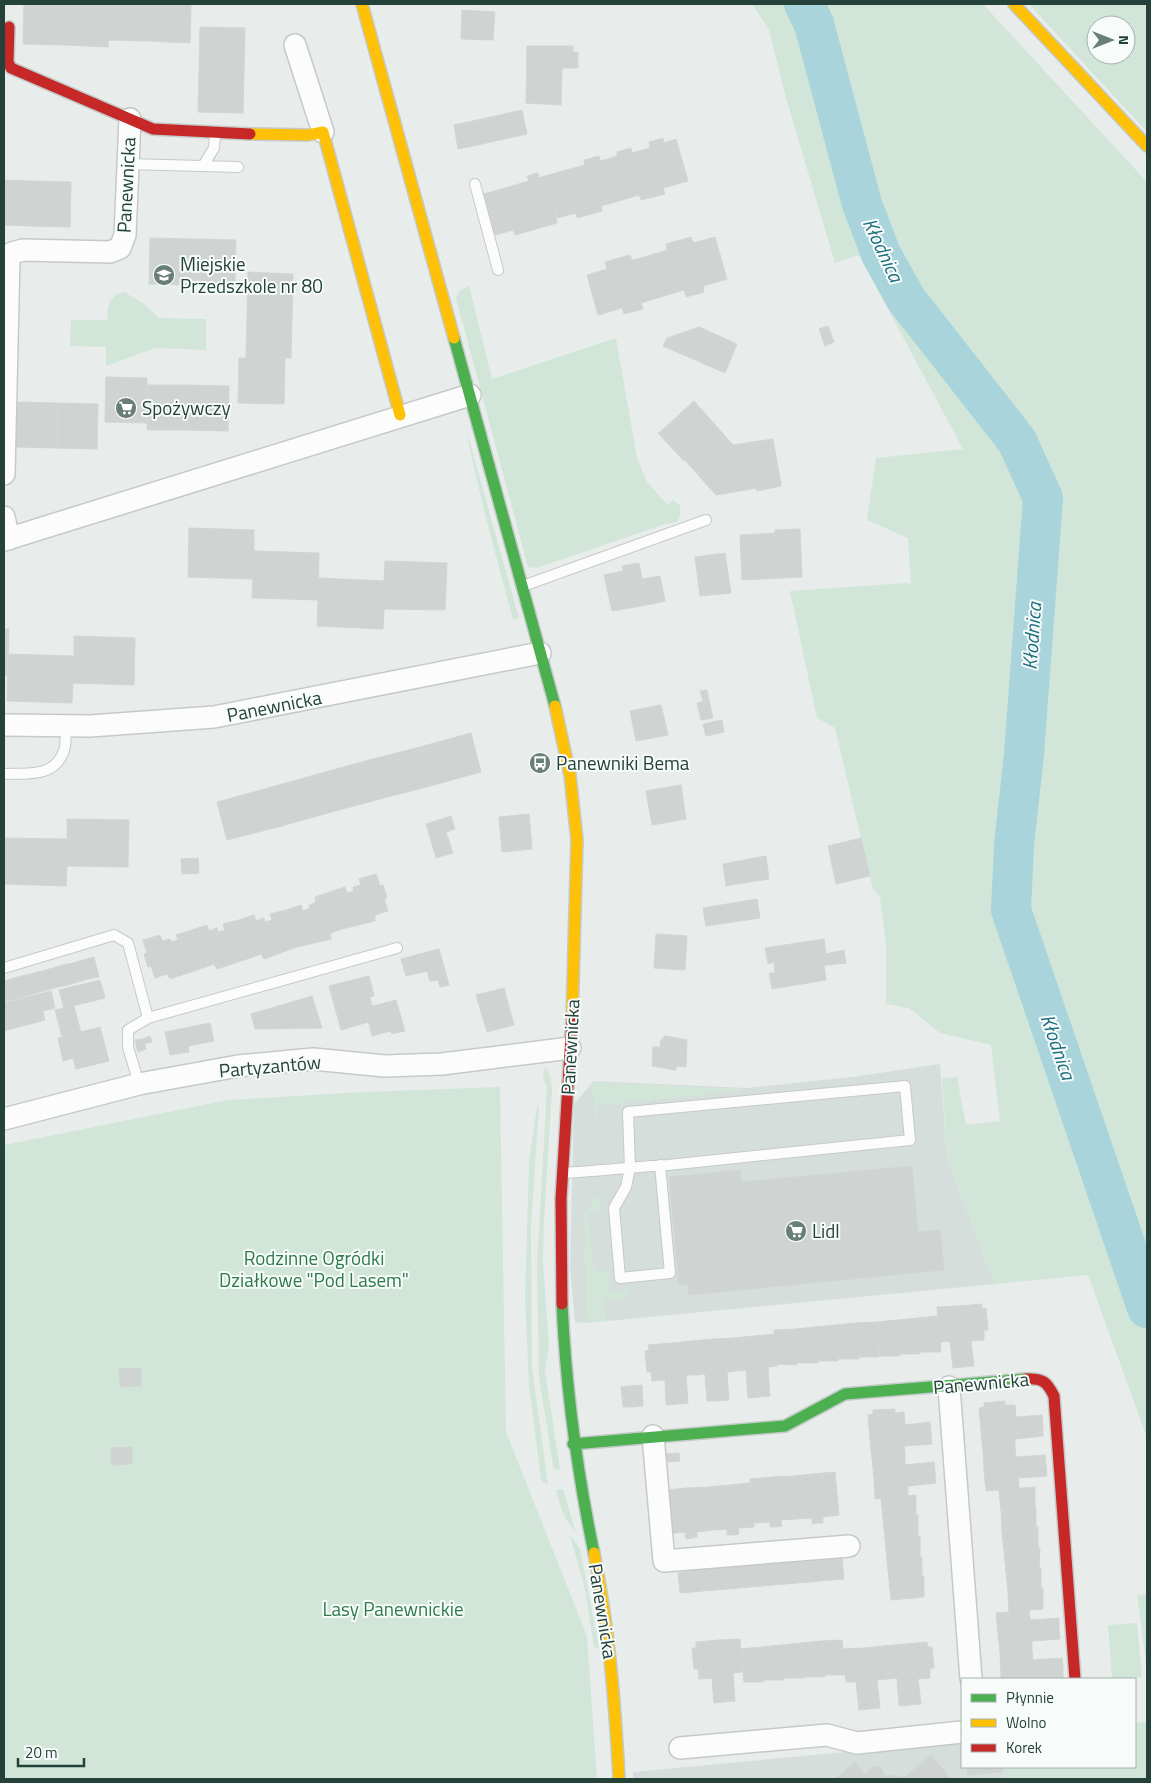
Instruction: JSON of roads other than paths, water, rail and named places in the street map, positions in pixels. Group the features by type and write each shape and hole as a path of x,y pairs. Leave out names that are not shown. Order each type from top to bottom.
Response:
{"street":[{"name":"Panewnicka","path":"362,4 565,749 577,840 570,1048 562,1173 560,1268 564,1354 573,1444 609,1644 616,1706 618,1779"},
{"path":"1014,4 1147,146"},
{"name":"Panewnicka","path":"9,27 8,62 11,68 153,129 216,133 308,134 323,132"},
{"path":"295,46 323,132 400,416"},
{"name":"Panewnicka","path":"4,474 9,257 12,253 23,250 110,252 120,248 125,235 130,119"},
{"path":"4,518 6,539 470,395"},
{"name":"Panewnicka","path":"4,725 90,726 214,717 540,653"},
{"name":"Partyzantów","path":"4,1119 139,1084 238,1066 313,1059 385,1066 414,1065 490,1059 570,1048"},
{"name":"Panewnicka","path":"573,1444 785,1426 845,1394 1039,1378 1047,1382 1054,1396 1075,1678"},
{"path":"948,1386 971,1678"},
{"path":"653,1436 664,1561 849,1546"},
{"path":"680,1748 827,1734 857,1743 961,1732"}],"lane":[{"path":"203,166 214,148 216,133"},
{"path":"127,164 238,166"},
{"path":"475,184 498,270"},
{"path":"522,586 706,520"},
{"path":"4,774 42,773 56,765 64,752 66,725"},
{"path":"4,968 114,935 128,943 148,1018"},
{"path":"139,1084 128,1047 128,1030 148,1018 397,948"},
{"path":"562,1173 630,1168 660,1165 910,1140 905,1086 628,1112 630,1168 626,1187 614,1208 620,1278 670,1273 660,1165"}],"waterway":[{"name":"Kłodnica","path":"804,4 814,24 862,204 881,254 906,299 1017,441 1043,498 1024,754 1014,845 1011,910 1147,1308"},
{"path":"826,130 840,121"}],"place":[{"name":"Miejskie Przedszkole nr 80","path":"164,275"},
{"name":"Spożywczy","path":"126,408"},
{"name":"Panewniki Bema","path":"540,763"},
{"name":"Lidl","path":"796,1231"}],"park label":[{"name":"Rodzinne Ogródki Działkowe \"Pod Lasem\"","path":"314,1269"},
{"name":"Lasy Panewnickie","path":"393,1609"}]}
